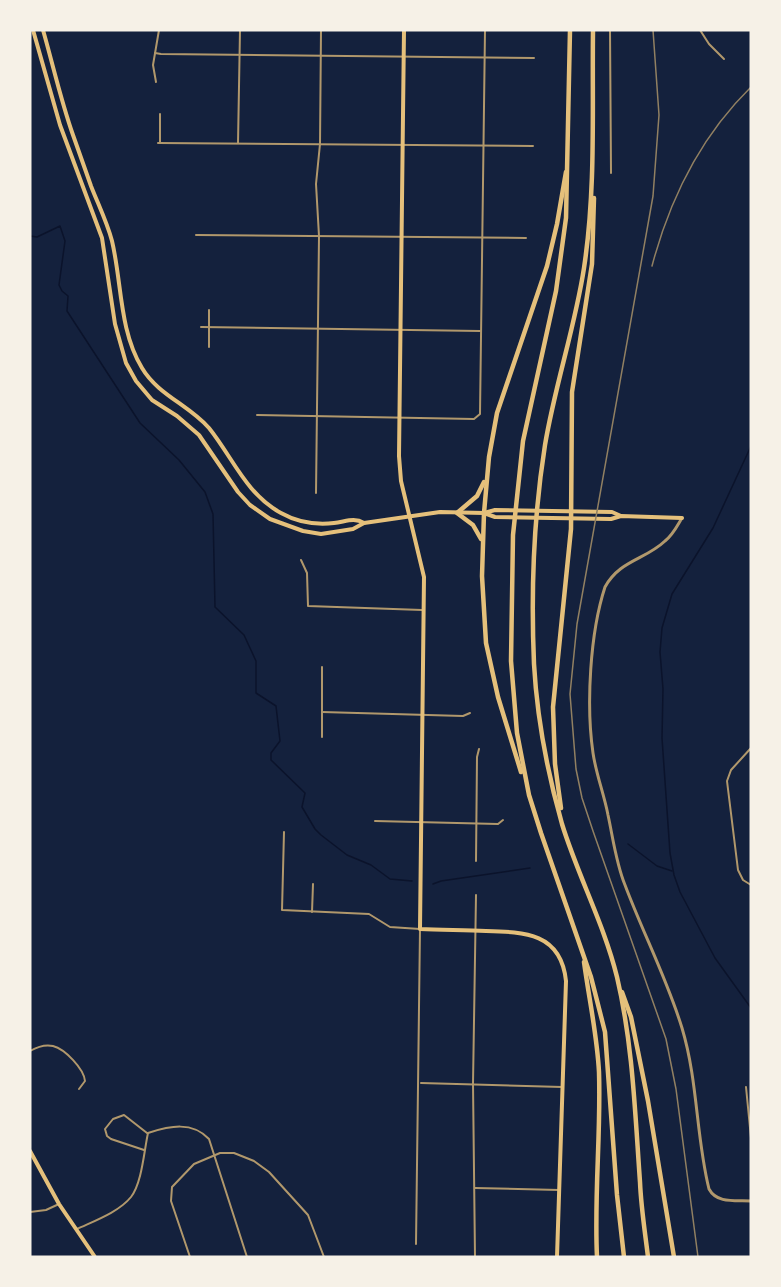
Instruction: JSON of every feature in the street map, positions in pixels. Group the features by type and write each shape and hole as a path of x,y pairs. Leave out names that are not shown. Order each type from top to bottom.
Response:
{"highway":[{"path":"529,795 517,733 511,670 513,536 523,441 561,262 567,203 570,30"},
{"path":"563,825 555,764 554,707 572,511 571,404 592,264 594,228 593,30"},
{"path":"569,146 562,201 553,244 501,398 492,438 484,513 483,616 489,658 503,716 548,854 583,950 597,999 604,1032 624,1257"},
{"path":"592,175 584,270 545,443 539,492 534,659 536,695 543,746 563,825 631,1017 674,1257"},
{"path":"483,544 473,525 457,513 477,496 487,473"},
{"path":"583,950 598,1052 597,1257"},
{"path":"617,980 632,1058 640,1188 648,1257"}],"main road":[{"path":"33,30 60,125 97,222 120,346 126,363 136,381 152,400 177,416 199,435 238,492 250,505 270,519 303,531 321,534 353,529 364,523 440,512 572,511 612,512 621,516"},
{"path":"43,30 72,131 107,225 128,338 142,369 163,393 188,410 208,428 242,478 268,505 297,520 334,523 357,519 364,523"},
{"path":"404,30 399,418 400,474 423,569 420,929 517,932 531,935 546,942 557,953 563,967 566,981 557,1257"},
{"path":"484,513 495,517 682,518"},
{"path":"30,1151 59,1204 95,1257"}],"street":[{"path":"156,82 153,65 159,30"},
{"path":"238,143 240,30"},
{"path":"316,493 319,236 316,184 320,144 321,30"},
{"path":"257,415 399,418 474,418 479,416 481,411 485,30"},
{"path":"610,30 611,173"},
{"path":"700,30 709,44 724,59"},
{"path":"155,52 161,54 534,58"},
{"path":"160,114 159,143 533,146"},
{"path":"196,235 526,238"},
{"path":"209,310 209,347"},
{"path":"201,327 481,331"},
{"path":"682,518 666,541 625,565 612,576 605,587 593,650 590,686 590,720 594,761 605,798 621,876 683,1031 697,1100 708,1183 713,1196 720,1199 751,1201"},
{"path":"301,560 307,573 308,606 423,610"},
{"path":"322,667 322,737"},
{"path":"322,712 463,716 470,714"},
{"path":"751,748 731,770 727,781 738,870 743,880 751,885"},
{"path":"476,861 478,749"},
{"path":"375,820 498,824 503,820"},
{"path":"284,832 282,910 369,914 392,928 420,929 420,1083 416,1244"},
{"path":"312,912 313,884"},
{"path":"475,1257 473,1084 476,895"},
{"path":"30,1051 46,1045 58,1048 84,1074 85,1081 80,1089"},
{"path":"420,1083 562,1087"},
{"path":"746,1087 751,1138"},
{"path":"144,1150 111,1139 107,1136 105,1129 113,1119 124,1115 148,1133"},
{"path":"148,1133 171,1126 193,1128 209,1139 247,1257"},
{"path":"76,1230 108,1214 129,1199 138,1183 148,1133"},
{"path":"190,1257 176,1220 170,1191 176,1180 194,1164 224,1152 234,1153 264,1168 308,1215 324,1257"},
{"path":"474,1188 559,1190"},
{"path":"30,1212 46,1210 59,1204"}],"waterway":[{"path":"30,236 37,237 60,226 65,241 59,285 68,296 67,311 140,423 179,460 205,492 213,514 215,607 244,635 256,661 256,693 276,706 280,741 271,753 271,760 305,793 302,807 321,835 347,855 371,865 390,879 412,881"},
{"path":"751,446 713,528 672,594 662,628 660,652 663,689 662,738 670,853 674,875 680,892 715,958 751,1008"},
{"path":"628,844 657,866 672,871"},
{"path":"433,884 530,868"}],"railway":[{"path":"653,30 659,115 653,196 577,624 570,694 576,769 582,798 666,1039 676,1089 698,1257"},
{"path":"652,266 668,216 689,170 717,126 751,87"}]}
